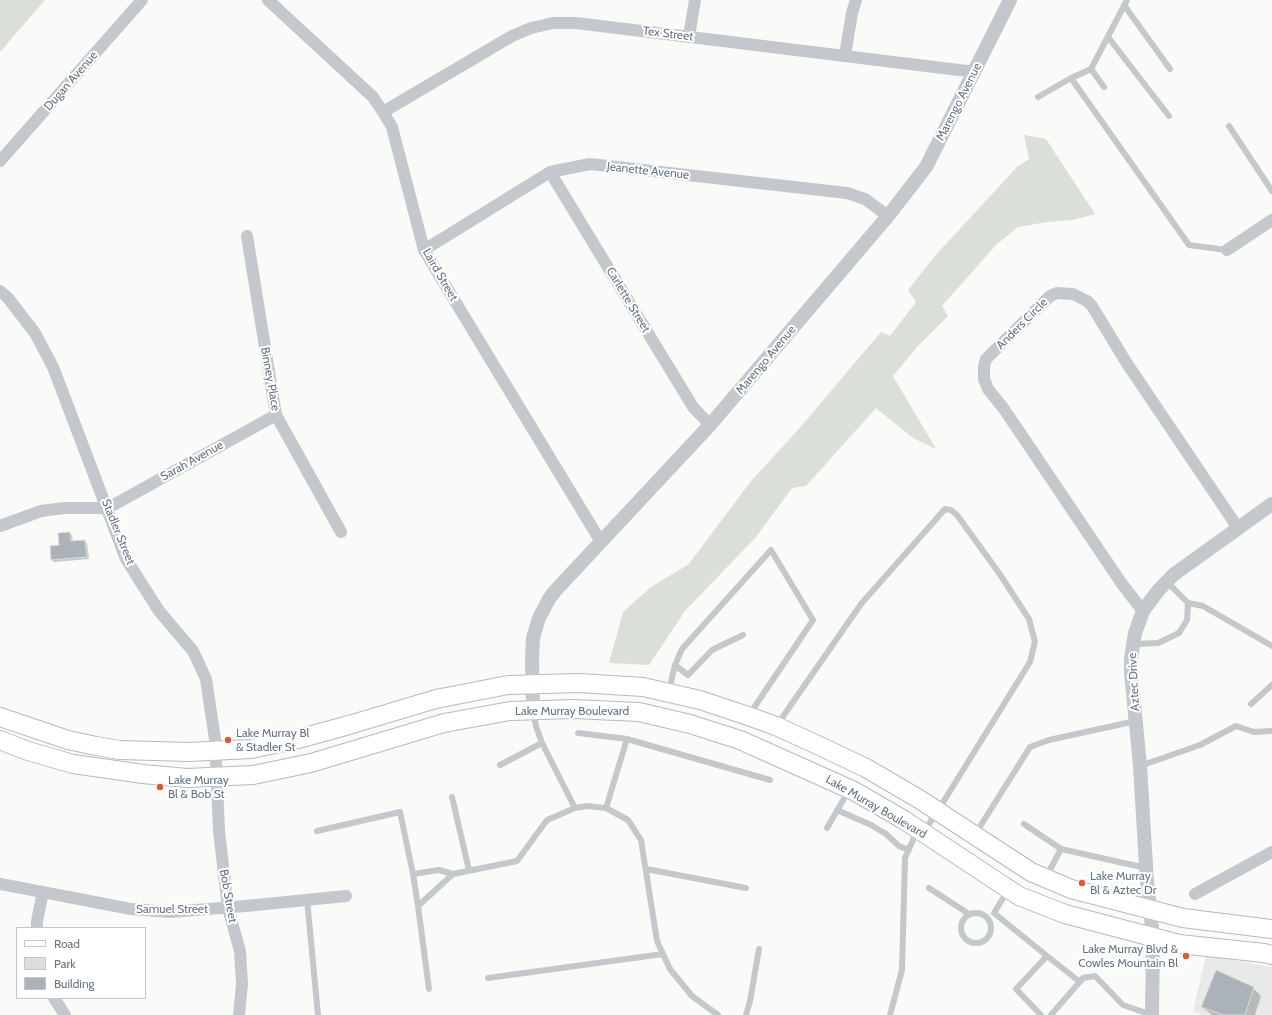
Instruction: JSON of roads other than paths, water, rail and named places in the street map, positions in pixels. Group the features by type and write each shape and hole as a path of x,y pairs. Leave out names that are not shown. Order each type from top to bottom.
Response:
{"main road":[{"name":"Lake Murray Boulevard","path":"0,717 68,740 120,750 189,752 216,751 251,749 298,739 436,699 508,685 579,683 643,687 700,700 776,726 866,768 919,799 1026,869 1152,923 1179,944 1264,953 1272,956"},
{"path":"664,718 668,692"},
{"name":"Lake Murray Boulevard","path":"0,740 28,751 73,764 151,775 187,778 253,775 311,763 444,723 510,711 573,709 639,712 690,724 740,740 850,789 920,831 1019,896 1064,914 1152,923 1183,918 1272,929"}],"street":[{"name":"Dugan Avenue","path":"0,161 142,0"},
{"name":"Laird Street","path":"268,0 373,97 383,112 392,127 424,250 601,542"},
{"path":"689,36 695,0"},
{"path":"845,55 852,13 856,0"},
{"name":"Marengo Avenue","path":"533,710 532,643 535,628 543,608 555,591 710,425 888,216 926,167 1010,0"},
{"name":"Tex Street","path":"383,112 512,36 542,25 565,23 689,36 975,72"},
{"name":"Jeanette Avenue","path":"424,250 550,172 590,164 847,193 864,199 888,216"},
{"name":"Carlette Street","path":"550,172 693,407 710,425"},
{"path":"1227,250 1272,220"},
{"name":"Binney Place","path":"247,236 276,415 341,532"},
{"name":"Stadler Street","path":"0,291 8,298 35,333 53,367 108,508 126,559 159,611 192,651 206,679 216,751 216,776"},
{"name":"Anders Circle","path":"1143,611 1122,584 1004,409 988,389 984,379 984,366 986,359 1050,296 1058,293 1073,294 1087,300 1092,306 1126,362 1238,528"},
{"name":"Sarah Avenue","path":"108,508 276,415"},
{"name":"Aztec Drive","path":"1152,1015 1152,923 1146,868 1140,766 1131,672 1132,645 1136,627 1143,611 1157,592 1173,575 1272,504"},
{"path":"0,526 41,511 64,508 108,508"},
{"name":"Bob Street","path":"216,776 219,831 228,908 240,951 242,984 239,1015"},
{"path":"1195,894 1272,852"},
{"name":"Samuel Street","path":"0,884 131,909 170,912 228,908 346,896"},
{"path":"37,927 43,892"},
{"path":"55,999 65,1015"}],"lane":[{"path":"1038,97 1071,78 1091,69 1125,3 1170,69"},
{"path":"1108,37 1169,116"},
{"path":"1091,69 1104,87"},
{"path":"1071,78 1189,245 1227,250"},
{"path":"1229,126 1272,191"},
{"path":"776,726 861,604 945,509 952,510 957,514 999,573 1029,619 1035,642 1030,662 938,812 920,831 905,858 902,970 890,1015"},
{"path":"668,692 675,665 682,649 771,550 812,620 748,716"},
{"path":"1166,582 1188,603 1203,606 1272,646"},
{"path":"1132,645 1158,643 1179,633 1187,620 1188,603"},
{"path":"675,665 688,675 712,650 742,635"},
{"path":"1251,704 1272,685"},
{"path":"533,710 536,726 542,743 575,808"},
{"path":"974,836 1030,747 1049,740 1136,722"},
{"path":"1140,766 1200,744 1236,726 1254,732 1272,731"},
{"path":"578,733 627,739 770,780"},
{"path":"606,808 627,739"},
{"path":"500,765 542,743"},
{"path":"827,828 850,789"},
{"path":"452,797 469,870"},
{"path":"418,906 453,874 517,861 547,820 575,808 587,806 606,808 628,820 642,840 657,941 670,969 692,996 718,1015"},
{"path":"838,810 871,825 886,834 899,846 909,850"},
{"path":"317,831 400,812 413,874 429,989"},
{"path":"1024,824 1061,849 1146,868"},
{"path":"1045,878 1061,849"},
{"path":"413,874 439,870 453,874"},
{"path":"646,870 746,888"},
{"path":"930,888 969,914"},
{"path":"988,918 994,913 1009,889"},
{"path":"307,899 318,1015"},
{"path":"979,913 988,918 991,928 988,937 982,942 973,943 965,939 961,930 962,921 969,914 979,913"},
{"path":"994,913 1080,982"},
{"path":"746,1015 750,1001 759,949"},
{"path":"488,978 663,954"},
{"path":"1041,1015 1016,989 1047,956"},
{"path":"1051,1015 1083,978 1095,976 1123,1005 1152,1015"}],"place":[{"name":"Lake Murray Bl & Stadler St","path":"228,740"},
{"name":"Lake Murray Bl & Bob St","path":"160,787"},
{"name":"Lake Murray Bl & Aztec Dr","path":"1082,883"},
{"name":"Lake Murray Blvd & Cowles Mountain Bl","path":"1186,956"}]}
